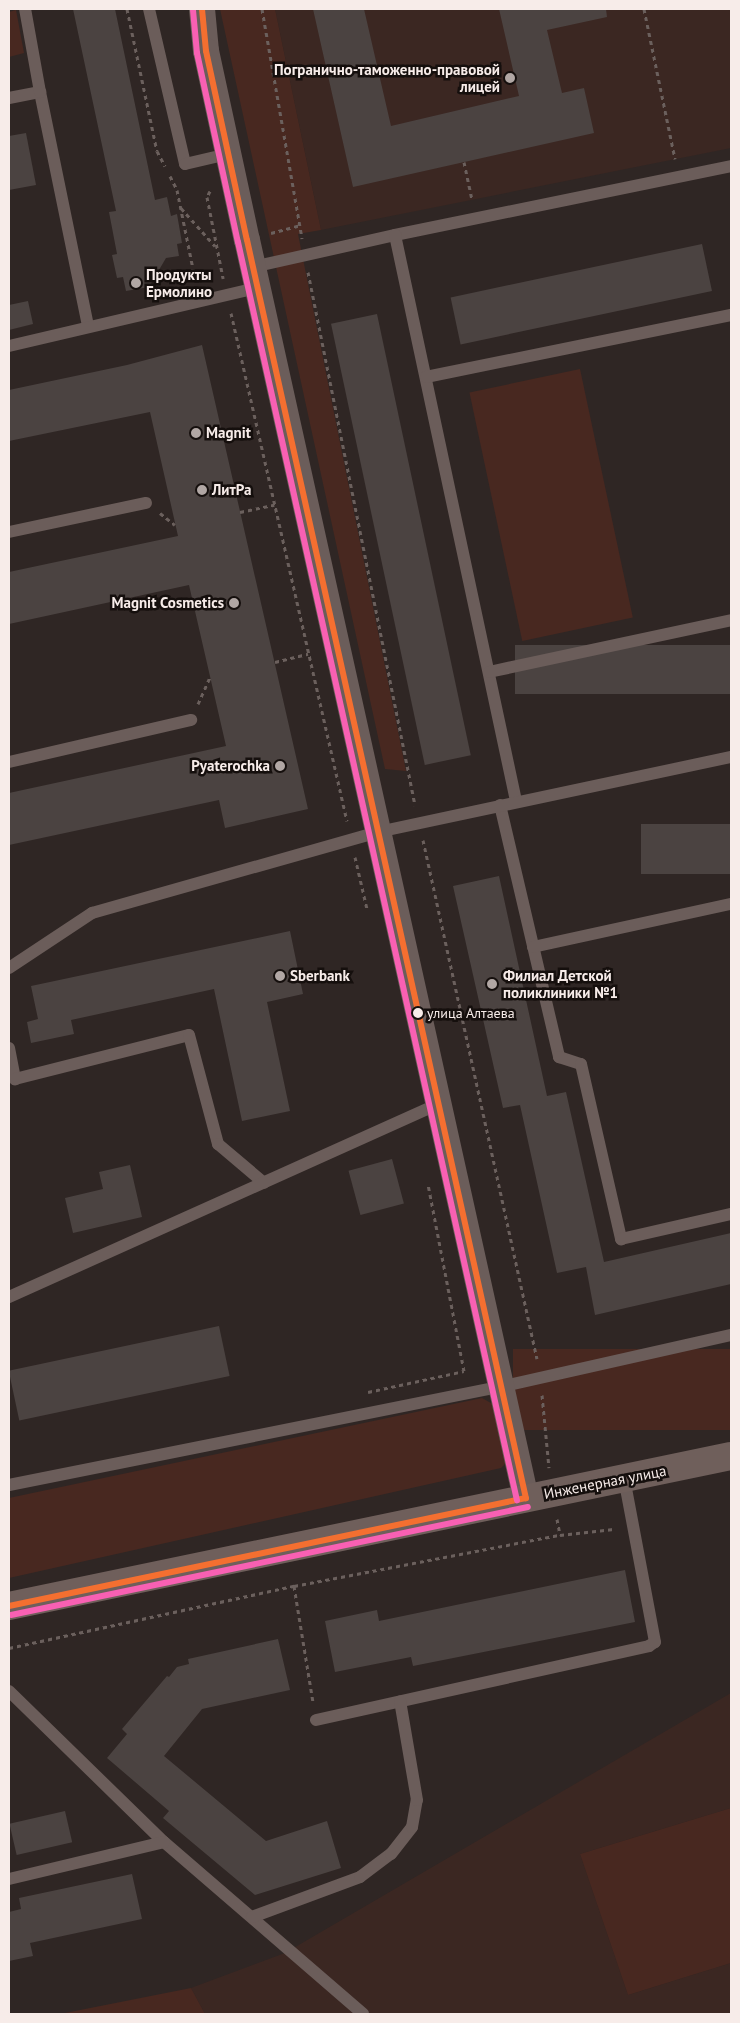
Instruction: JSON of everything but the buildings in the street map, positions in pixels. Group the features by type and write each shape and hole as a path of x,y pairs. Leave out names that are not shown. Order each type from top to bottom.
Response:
{"main road":[{"name":"Инженерная улица","path":"9,1606 731,1456"}],"street":[{"path":"202,9 206,50 228,154 438,1104 504,1386 538,1495"}],"lane":[{"path":"25,9 88,326"},
{"path":"149,9 184,164 228,154"},
{"path":"9,98 40,92"},
{"path":"9,346 88,326 255,278 305,256 395,235 731,166"},
{"path":"395,235 516,801"},
{"path":"426,377 731,315"},
{"path":"9,532 146,503"},
{"path":"489,672 731,620"},
{"path":"9,762 191,720"},
{"path":"9,968 92,913 378,832 516,801 731,757"},
{"path":"500,805 559,1057 581,1064 621,1238 731,1214"},
{"path":"533,947 731,904"},
{"path":"9,1048 15,1079 190,1035 218,1144 264,1183"},
{"path":"9,1297 438,1104"},
{"path":"9,1485 504,1386 731,1335"},
{"path":"316,1720 649,1646 655,1642 624,1478"},
{"path":"9,1691 164,1842 363,2014"},
{"path":"252,1917 360,1877 391,1854 412,1827 417,1800 400,1702"},
{"path":"9,1879 164,1842"}],"path":[{"path":"262,9 305,256 419,823 541,1377 538,1495"},
{"path":"644,9 679,176"},
{"path":"464,162 476,219"},
{"path":"180,207 216,247"},
{"path":"240,512 274,505"},
{"path":"275,662 308,654"},
{"path":"191,720 210,677"},
{"path":"9,1648 294,1586 560,1535 632,1527"},
{"path":"294,1586 316,1720"}],"shaded area":[{"path":"220,9 275,9 321,230 298,234 406,771 385,769"},
{"name":"Погранично-таможенно-правовой лицей","path":"275,9 731,9 731,148 321,230"},
{"path":"16,10 24,53 9,57 9,12"},
{"path":"580,369 633,617 522,641 469,392"},
{"path":"513,1349 731,1349 731,1430 513,1430"},
{"path":"482,1398 505,1411 513,1456 501,1468 9,1578 9,1498"},
{"path":"731,1693 731,1808 580,1854 628,1995 731,1963 731,2014 205,2014 191,1988 285,1953"},
{"path":"731,1808 731,1963 628,1995 580,1854"},
{"path":"191,1988 205,2014 60,2014"}],"transit line":[{"path":"202,9 206,51 247,240 526,1498"},
{"path":"193,10 197,53 238,242 517,1500"},
{"path":"9,1606 526,1498"},
{"path":"11,1615 528,1507"}],"place":[{"name":"Погранично-таможенно-правовой лицей","path":"510,78"},
{"name":"Продукты Ермолино","path":"136,283"},
{"name":"Magnit","path":"196,433"},
{"name":"ЛитРа","path":"202,490"},
{"name":"Magnit Cosmetics","path":"234,603"},
{"name":"Pyaterochka","path":"280,766"},
{"name":"Sberbank","path":"280,976"},
{"name":"Филиал Детской поликлиники №1","path":"492,984"},
{"name":"улица Алтаева","path":"418,1013"}]}
